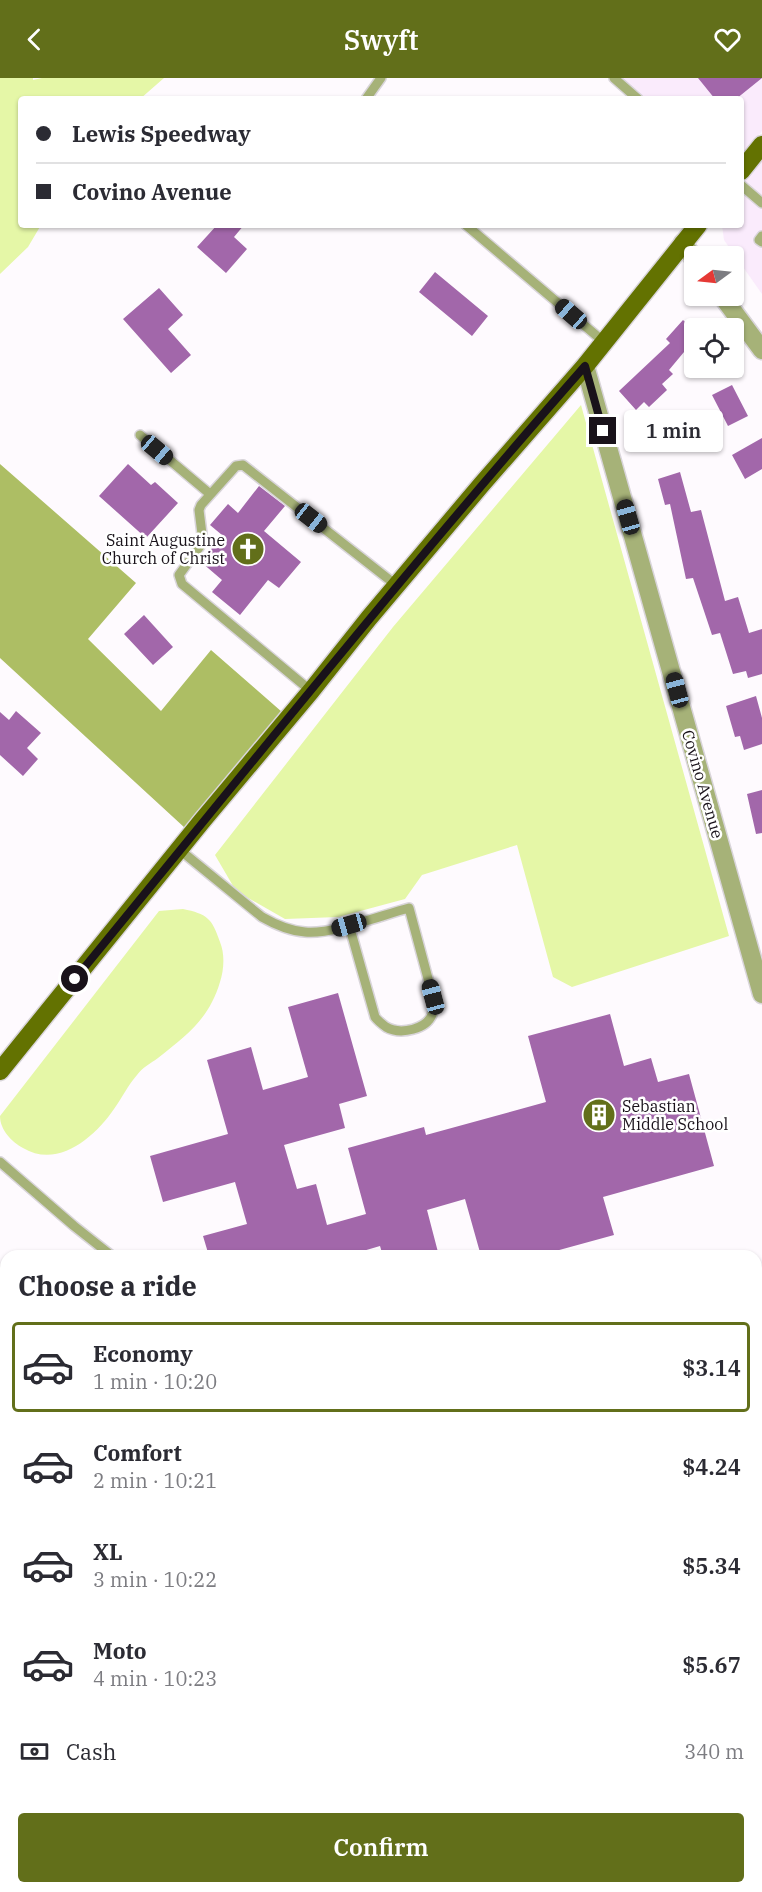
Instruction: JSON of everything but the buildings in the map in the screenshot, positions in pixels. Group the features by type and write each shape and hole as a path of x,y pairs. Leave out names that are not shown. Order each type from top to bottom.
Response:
{"main road":[{"path":"744,167 762,145"},
{"path":"0,1071 396,585 585,366 696,228"}],"street":[{"path":"729,306 762,350"},
{"name":"Covino Avenue","path":"585,366 762,994"}],"lane":[{"path":"368,96 381,78"},
{"path":"614,78 635,96"},
{"path":"744,188 762,203"},
{"path":"470,228 604,342"},
{"path":"762,236 759,240 762,242"},
{"path":"140,435 210,494"},
{"path":"311,691 182,584 179,575 203,542 199,510 201,505 236,466 243,465 396,585"},
{"path":"180,850 262,917 276,925 298,931 322,933 349,925 409,908 433,997 433,1012 424,1025 409,1030 394,1030 375,1017 349,925"},
{"path":"0,1162 104,1250"}],"shaded area":[{"path":"619,78 762,78 762,131 744,153 744,96 640,96"},
{"path":"762,160 762,294 744,268 744,246 728,246 724,240 722,228 744,228 744,182"}],"green space":[{"path":"0,78 33,78 33,80 42,78 164,78 143,96 18,96 18,228 39,228 28,247 0,274"},
{"path":"581,405 729,936 572,987 553,977 517,845 422,875 405,899 338,917 285,919 236,891 215,855 393,627"},
{"path":"0,464 136,583 88,639 161,711 211,650 282,712 185,828 0,658"},
{"path":"183,909 208,918 214,927 223,952 220,982 210,1006 196,1025 178,1042 139,1072 106,1120 86,1139 74,1147 49,1155 36,1154 23,1148 4,1131 0,1116 159,911"}],"place":[{"name":"Saint Augustine Church of Christ","path":"248,549"},
{"name":"Sebastian Middle School","path":"599,1115"}],"route":[{"path":"75,979 369,618 585,366 603,431"}]}
